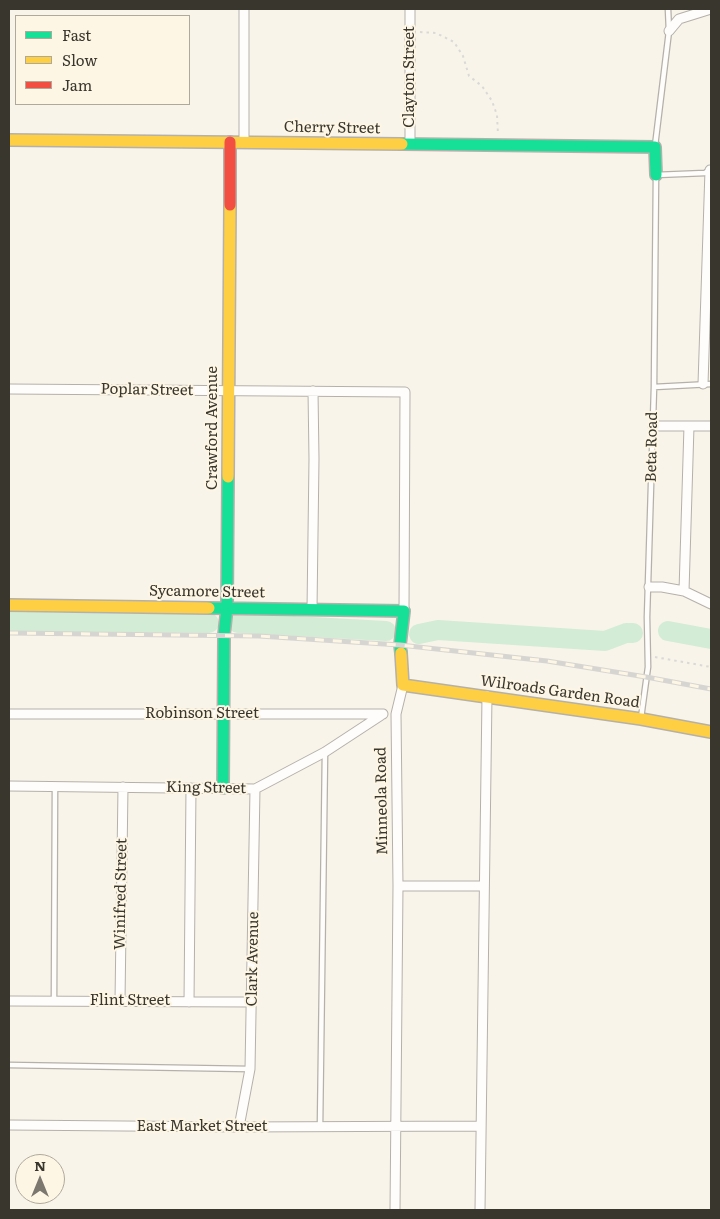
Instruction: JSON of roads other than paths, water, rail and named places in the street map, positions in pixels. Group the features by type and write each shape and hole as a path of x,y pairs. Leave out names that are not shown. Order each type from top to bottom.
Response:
{"street":[{"path":"244,9 244,142"},
{"name":"Clayton Street","path":"410,9 410,144"},
{"path":"669,31 679,19 711,9"},
{"name":"Cherry Street","path":"9,140 655,147"},
{"name":"Crawford Avenue","path":"224,788 223,714 224,635 227,607 230,142"},
{"path":"655,147 656,175"},
{"path":"707,384 710,170"},
{"name":"Poplar Street","path":"9,388 405,392"},
{"path":"312,608 313,392"},
{"name":"Minneola Road","path":"394,1210 398,886 396,714 403,685 400,645 404,611 405,392"},
{"path":"653,426 711,426"},
{"path":"684,591 689,426"},
{"path":"649,586 684,591 711,604"},
{"name":"Sycamore Street","path":"9,605 312,608 404,611"},
{"name":"Wilroads Garden Road","path":"403,685 640,719 711,732"},
{"path":"480,1210 487,696"},
{"name":"Robinson Street","path":"9,714 396,714"},
{"name":"King Street","path":"9,786 255,789 325,752 383,714"},
{"name":"Winifred Street","path":"120,1001 123,787"},
{"path":"189,1002 191,788"},
{"name":"Clark Avenue","path":"239,1127 250,1069 255,789"},
{"path":"398,886 484,886"},
{"name":"Flint Street","path":"9,1001 252,1002"},
{"name":"East Market Street","path":"9,1125 239,1127 481,1126"}],"lane":[{"path":"655,147 669,31 668,9"},
{"path":"656,175 705,173 710,170"},
{"name":"Beta Road","path":"640,719 648,667 656,175"},
{"path":"654,388 707,384"},
{"path":"320,1127 325,752"},
{"path":"54,1001 55,786"},
{"path":"9,1065 250,1069"}],"waterway":[{"path":"9,622 209,623"},
{"path":"238,623 386,631"},
{"path":"419,634 438,630 605,641 626,633 633,633"},
{"path":"668,631 711,639"}],"railway":[{"path":"9,633 259,636 400,645 547,661 711,689"}]}
